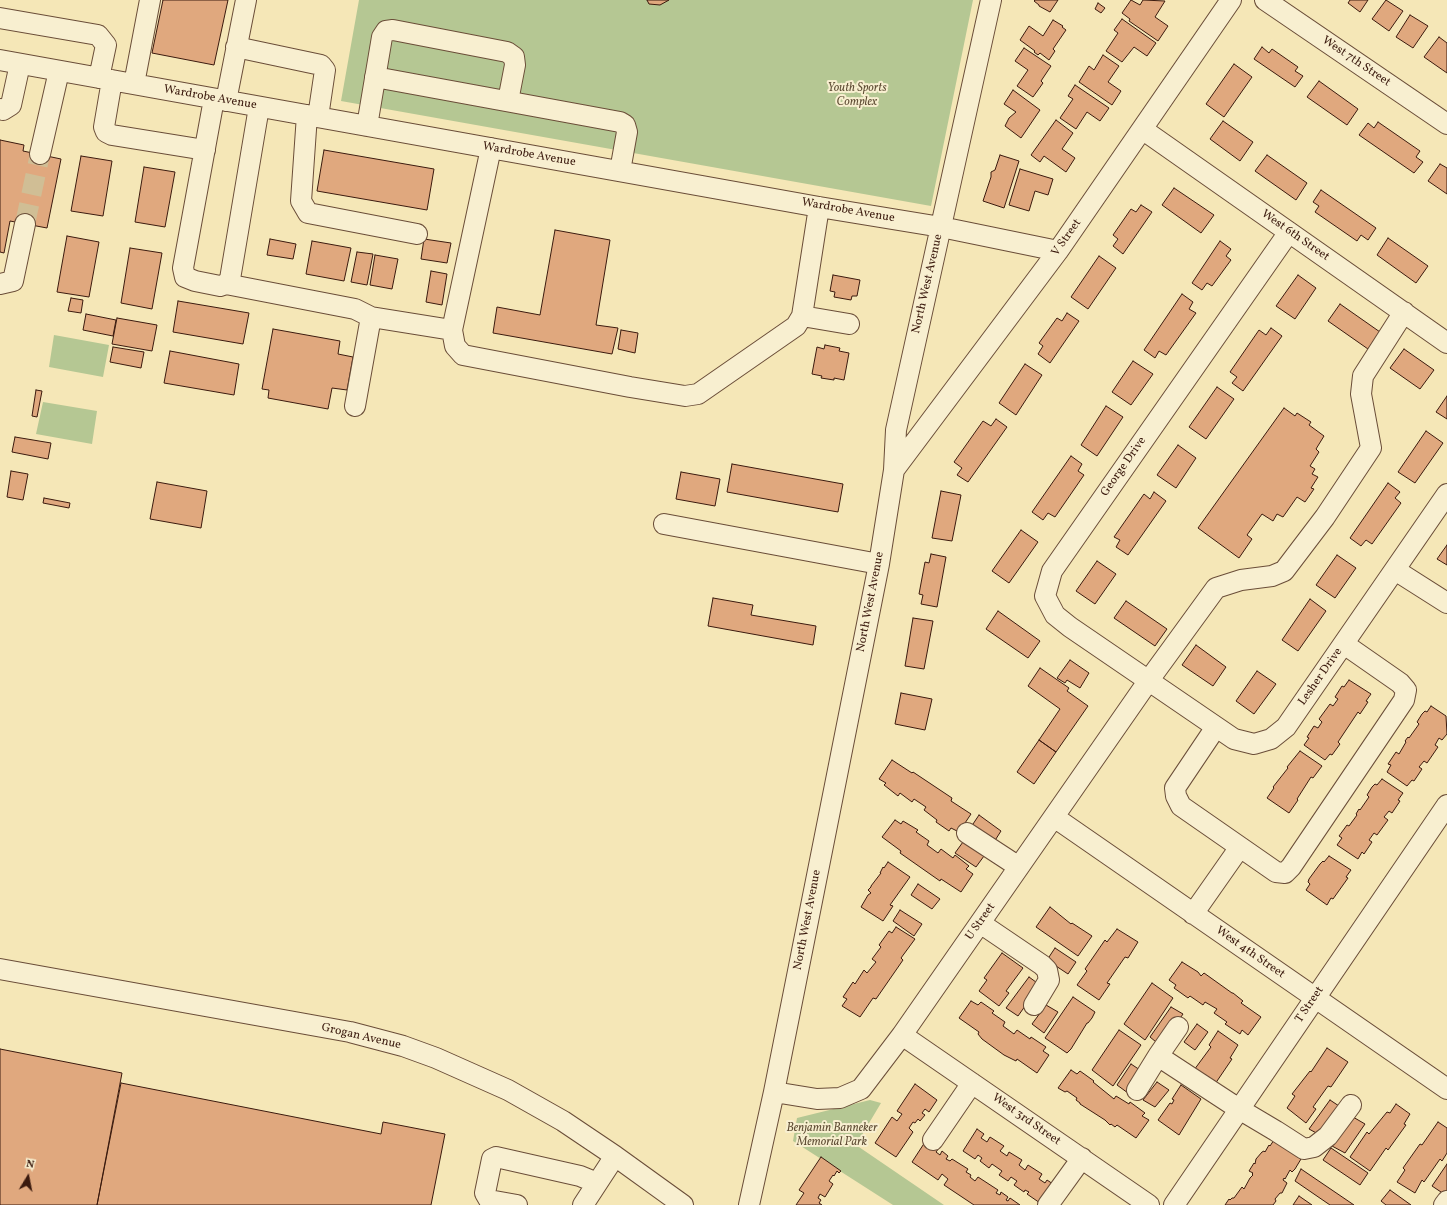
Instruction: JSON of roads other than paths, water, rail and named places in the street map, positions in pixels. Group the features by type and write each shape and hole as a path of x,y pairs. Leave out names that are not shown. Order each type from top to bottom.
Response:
{"street":[{"path":"134,84 150,0"},
{"path":"246,0 236,47 205,150 183,268 186,278 220,286 226,284 355,309 371,317 452,330"},
{"name":"North West Avenue","path":"749,1205 774,1092 879,564 894,470 896,430 991,0"},
{"name":"V Street","path":"894,470 1058,251 1232,0"},
{"name":"West 7th Street","path":"1265,0 1447,124"},
{"path":"0,18 98,35 106,45 104,127 106,132 112,135 205,150"},
{"path":"367,126 382,37 386,31 393,30 507,52 514,57 508,101"},
{"path":"236,47 321,65 325,70 312,116 301,201 308,213 417,234"},
{"name":"Wardrobe Avenue","path":"0,60 819,207 941,227 1058,251"},
{"path":"0,109 3,110 11,104 20,64"},
{"path":"40,154 59,71"},
{"path":"375,77 620,122 625,125 626,132 620,171"},
{"path":"226,284 230,278 259,107"},
{"name":"West 6th Street","path":"1142,129 1447,343"},
{"path":"491,148 452,330 455,346 463,355 685,396 698,394 796,326 802,316 819,207"},
{"path":"0,284 13,281 25,224"},
{"name":"George Drive","path":"1149,680 1070,627 1055,615 1045,596 1052,571 1289,232"},
{"name":"U Street","path":"774,1092 817,1099 840,1098 861,1089 902,1035 1149,680 1216,588 1241,580 1272,576 1284,571 1325,517 1361,466 1371,448 1361,394 1363,376 1404,312"},
{"path":"802,316 849,324"},
{"path":"355,406 371,317"},
{"name":"Lesher Drive","path":"1149,680 1234,739 1254,744 1271,739 1286,727 1447,494"},
{"path":"664,524 879,564"},
{"path":"1395,570 1447,603"},
{"path":"1216,727 1175,788 1176,796 1181,806 1276,872 1285,872 1288,870 1404,700 1406,690 1400,683 1344,644"},
{"name":"T Street","path":"1174,1205 1447,805"},
{"name":"West 4th Street","path":"1054,817 1447,1089"},
{"path":"967,833 1019,867"},
{"path":"1193,914 1240,847"},
{"path":"980,923 1042,965 1047,970 1049,980 1034,1005"},
{"name":"Grogan Avenue","path":"0,969 350,1032 403,1046 436,1058 508,1090 563,1121 683,1205"},
{"path":"1137,1090 1178,1027"},
{"name":"West 3rd Street","path":"902,1035 1149,1205"},
{"path":"1158,1056 1304,1149 1314,1147 1328,1136 1351,1106"},
{"path":"933,1140 972,1083"},
{"path":"583,1205 615,1156"},
{"path":"517,1205 489,1200 485,1193 492,1159 496,1157 580,1176 597,1183"},
{"path":"1048,1205 1082,1158"},
{"path":"1444,1205 1447,1201"}],"tunnel":[{"path":"25,224 40,154"}],"park label":[{"name":"Youth Sports Complex","path":"857,96"},
{"name":"Benjamin Banneker Memorial Park","path":"832,1136"}]}
